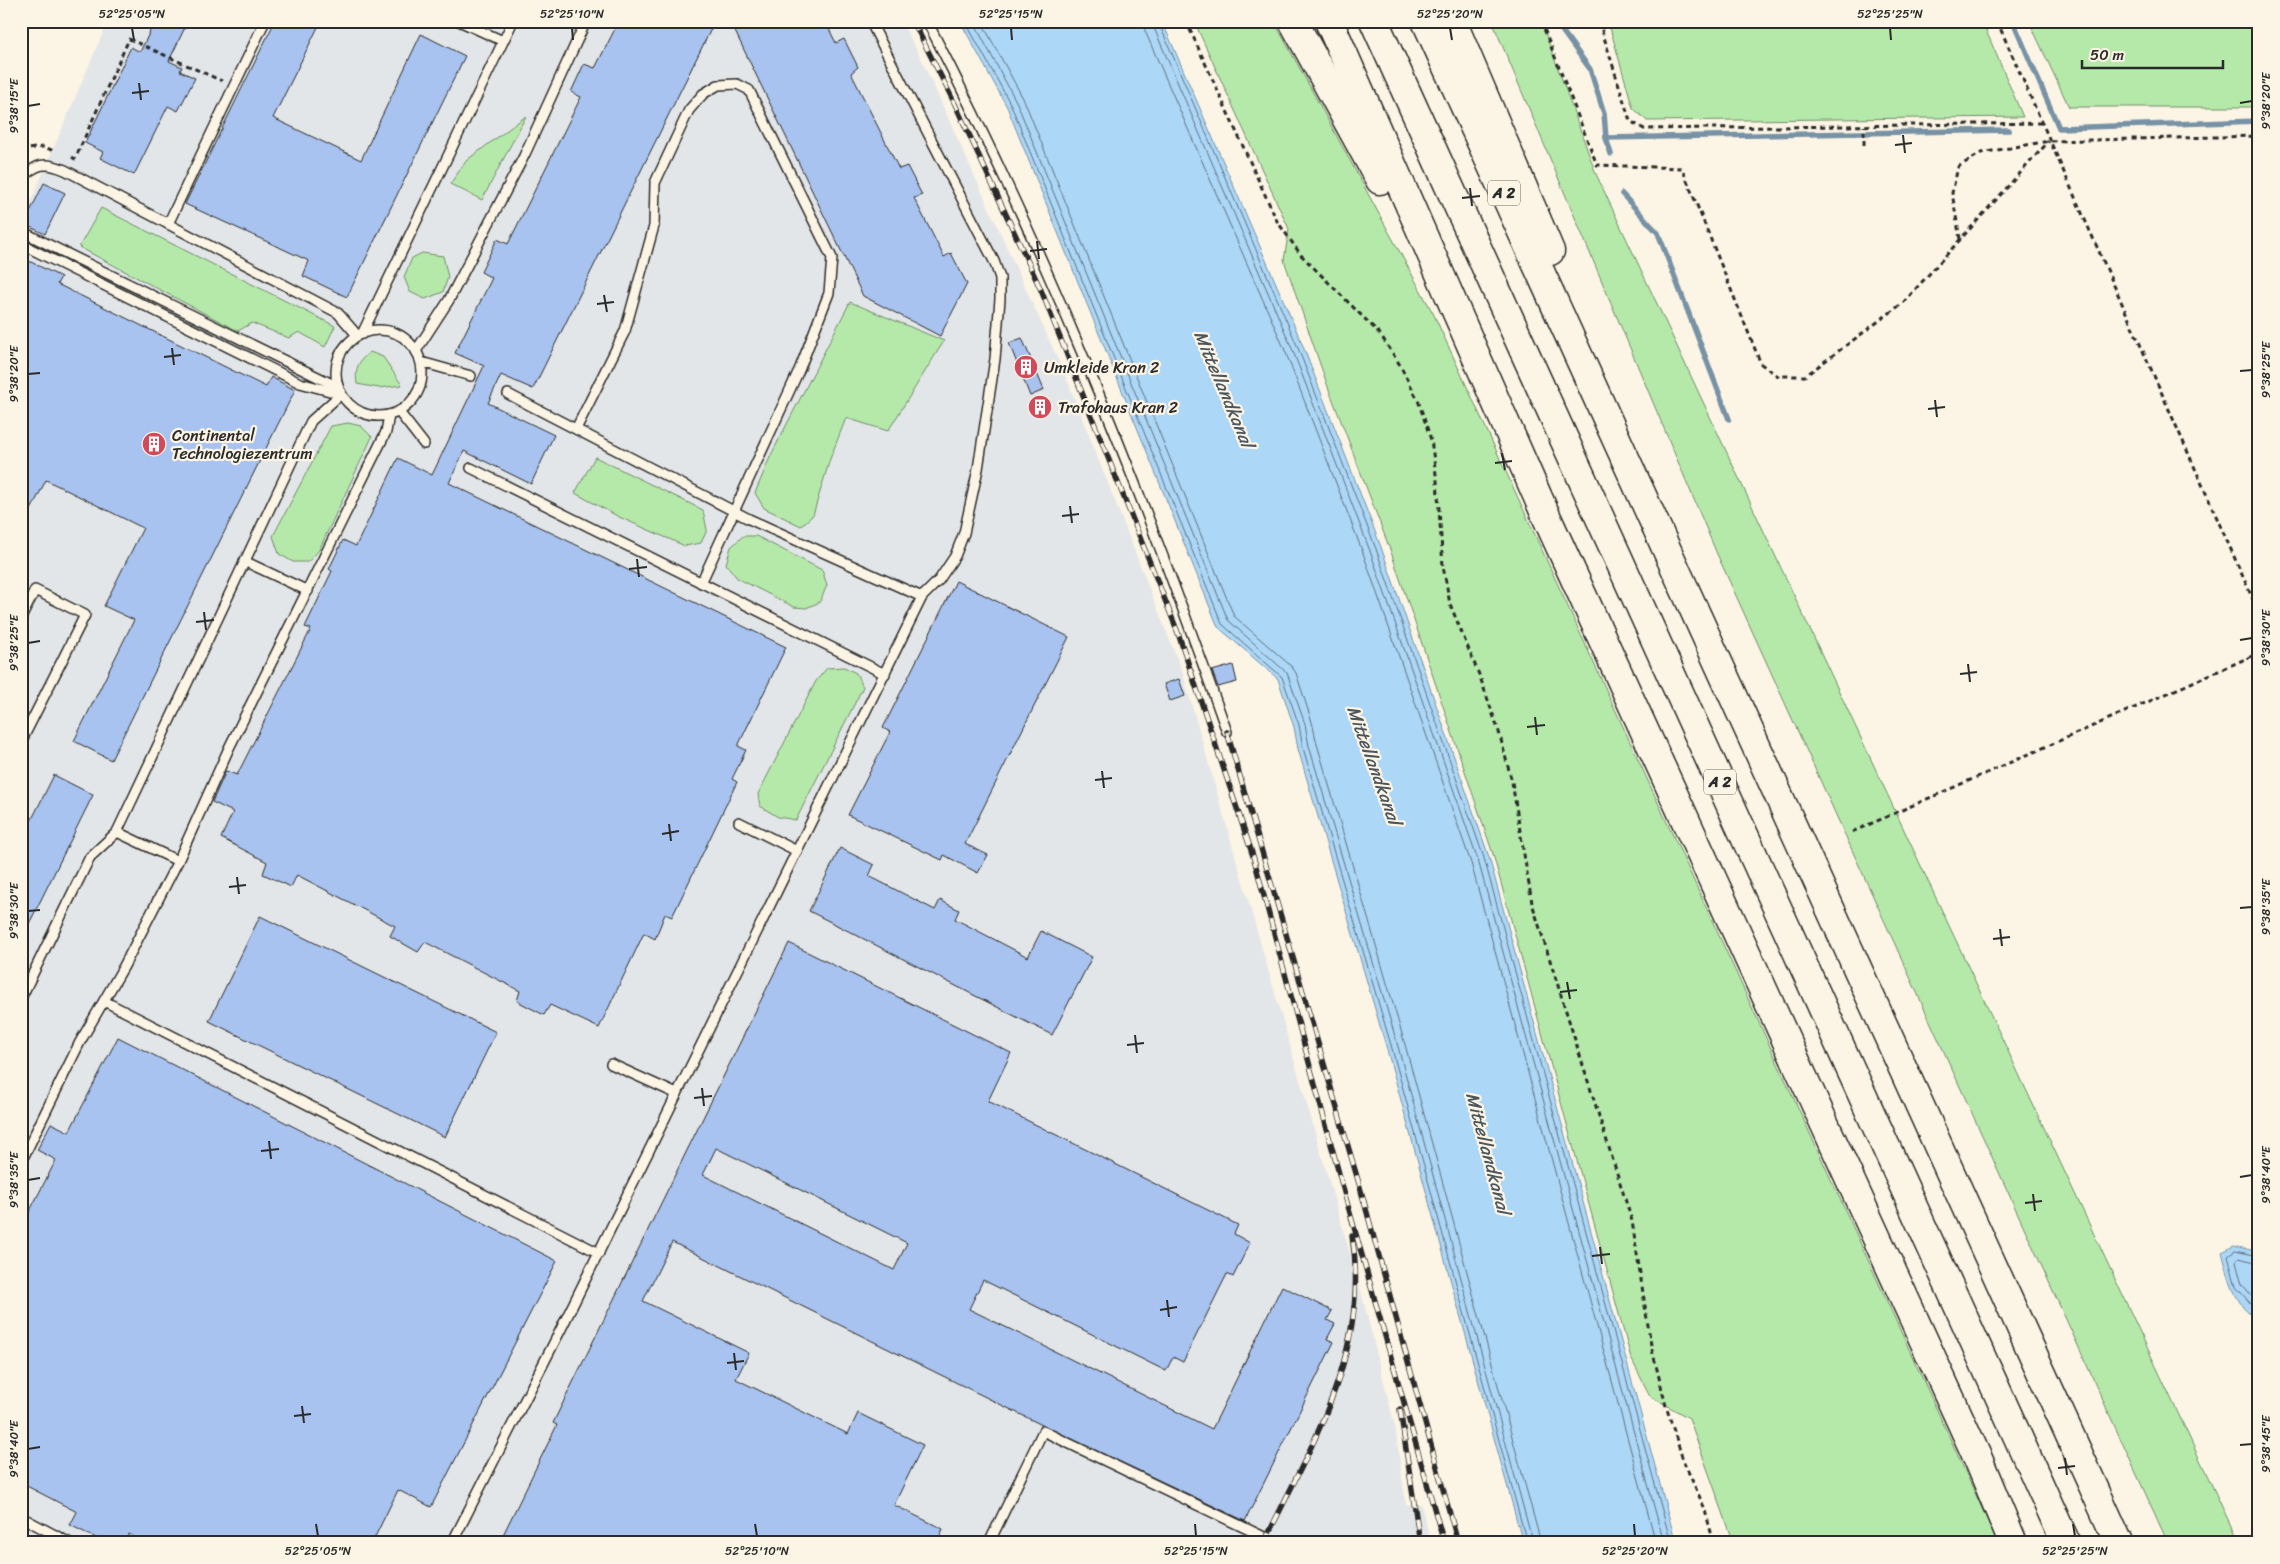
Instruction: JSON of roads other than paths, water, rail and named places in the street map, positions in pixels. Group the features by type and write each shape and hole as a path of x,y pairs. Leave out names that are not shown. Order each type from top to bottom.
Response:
{"highway":[{"path":"1293,21 1373,166 1547,518"},
{"path":"1329,21 1547,518 1979,1461 2020,1543"},
{"name":"A 2","path":"1374,21 2066,1543"},
{"name":"A 2","path":"1426,21 2118,1543"},
{"path":"1452,21 1565,286 1626,462"},
{"path":"1979,1461 2013,1543"}],"lane":[{"path":"168,224 265,21"},
{"path":"459,21 503,41"},
{"path":"360,335 513,21"},
{"path":"416,350 449,300 524,156 586,21"},
{"path":"452,1543 677,1094 922,597 939,580 956,556 964,533 978,469 995,359 1000,278 994,261 870,21"},
{"path":"928,21 968,100 1054,285 1139,493 1227,732"},
{"path":"576,429 624,331 654,226 655,183 689,110 703,94 718,86 736,84 749,90 832,258 829,293 800,368 736,512 701,583"},
{"path":"21,178 36,166 53,165 65,170 338,313 360,335"},
{"path":"21,231 339,390"},
{"path":"24,245 300,383 339,390"},
{"path":"382,330 397,334 416,350 421,362 422,377 419,391 408,405 399,412 390,416 377,417 361,413 347,403 339,390 336,368 339,355 346,345 360,335 382,330"},
{"path":"421,362 471,376"},
{"path":"21,998 90,857 117,832 311,421 339,390"},
{"path":"508,394 736,512 922,597"},
{"path":"399,412 424,444"},
{"path":"21,1162 80,1042 104,1001 178,861 229,748 386,432 390,416"},
{"path":"470,468 885,674"},
{"path":"244,561 308,591"},
{"path":"21,618 35,590 85,615 21,742"},
{"path":"738,822 797,851"},
{"path":"117,832 178,861"},
{"path":"104,1001 598,1253"},
{"path":"611,1064 677,1094"},
{"path":"989,1543 1043,1431 1264,1537 1261,1543"},
{"path":"21,1517 70,1543"}],"water":[{"name":"Mittellandkanal","path":"960,21 1162,21 1301,341 1381,547 1489,857 1676,1543 1523,1543 1386,1046 1298,749 1294,727 1278,679 1218,627 1007,107"},
{"path":"2234,1246 2259,1252 2259,1318 2244,1307 2233,1290 2222,1252"}],"waterway":[{"path":"1555,21 1590,69 1604,113 1606,138 2009,130"},
{"path":"2013,21 2059,128 2259,121"},
{"path":"1606,138 1611,154"},
{"path":"1622,194 1658,233 1729,419"}],"railway":[{"path":"913,21 955,104 1041,290 1177,630 1254,859 1344,1192 1444,1543"},
{"path":"1227,732 1360,1187 1458,1543"},
{"path":"1264,1543 1318,1433 1345,1357 1353,1318 1356,1278 1352,1236"},
{"path":"1400,1409 1420,1543"}],"place":[{"name":"Umkleide Kran 2","path":"1026,367"},
{"name":"Trafohaus Kran 2","path":"1040,407"},
{"name":"Continental Technologiezentrum","path":"154,444"}]}
